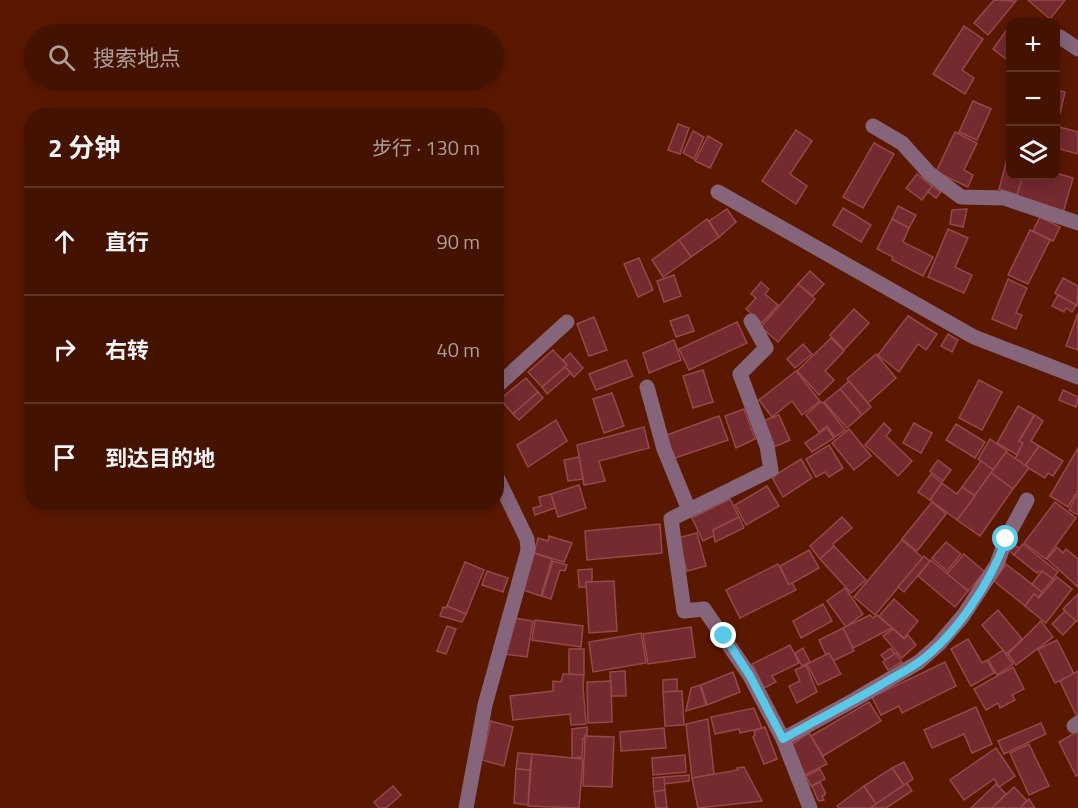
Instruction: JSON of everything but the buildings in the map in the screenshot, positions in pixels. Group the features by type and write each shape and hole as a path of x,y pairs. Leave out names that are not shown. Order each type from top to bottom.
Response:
{"lane":[{"path":"1060,37 1078,49"},
{"path":"873,126 902,143 929,173 961,197 1004,198 1078,223"},
{"path":"718,192 974,337 1078,377"},
{"path":"751,321 766,348 740,374 766,446 771,470 671,519 684,611 704,609 750,676 783,739 810,808"},
{"path":"504,380 567,322"},
{"path":"647,387 664,448 689,510"},
{"path":"466,808 485,705 528,550 526,539 504,492"},
{"path":"783,739 919,662 939,644 963,616 997,564 1006,539 1027,500"}],"route":[{"path":"724,636 750,676 783,739 919,662 939,644 963,616 997,564 1006,539"}]}
